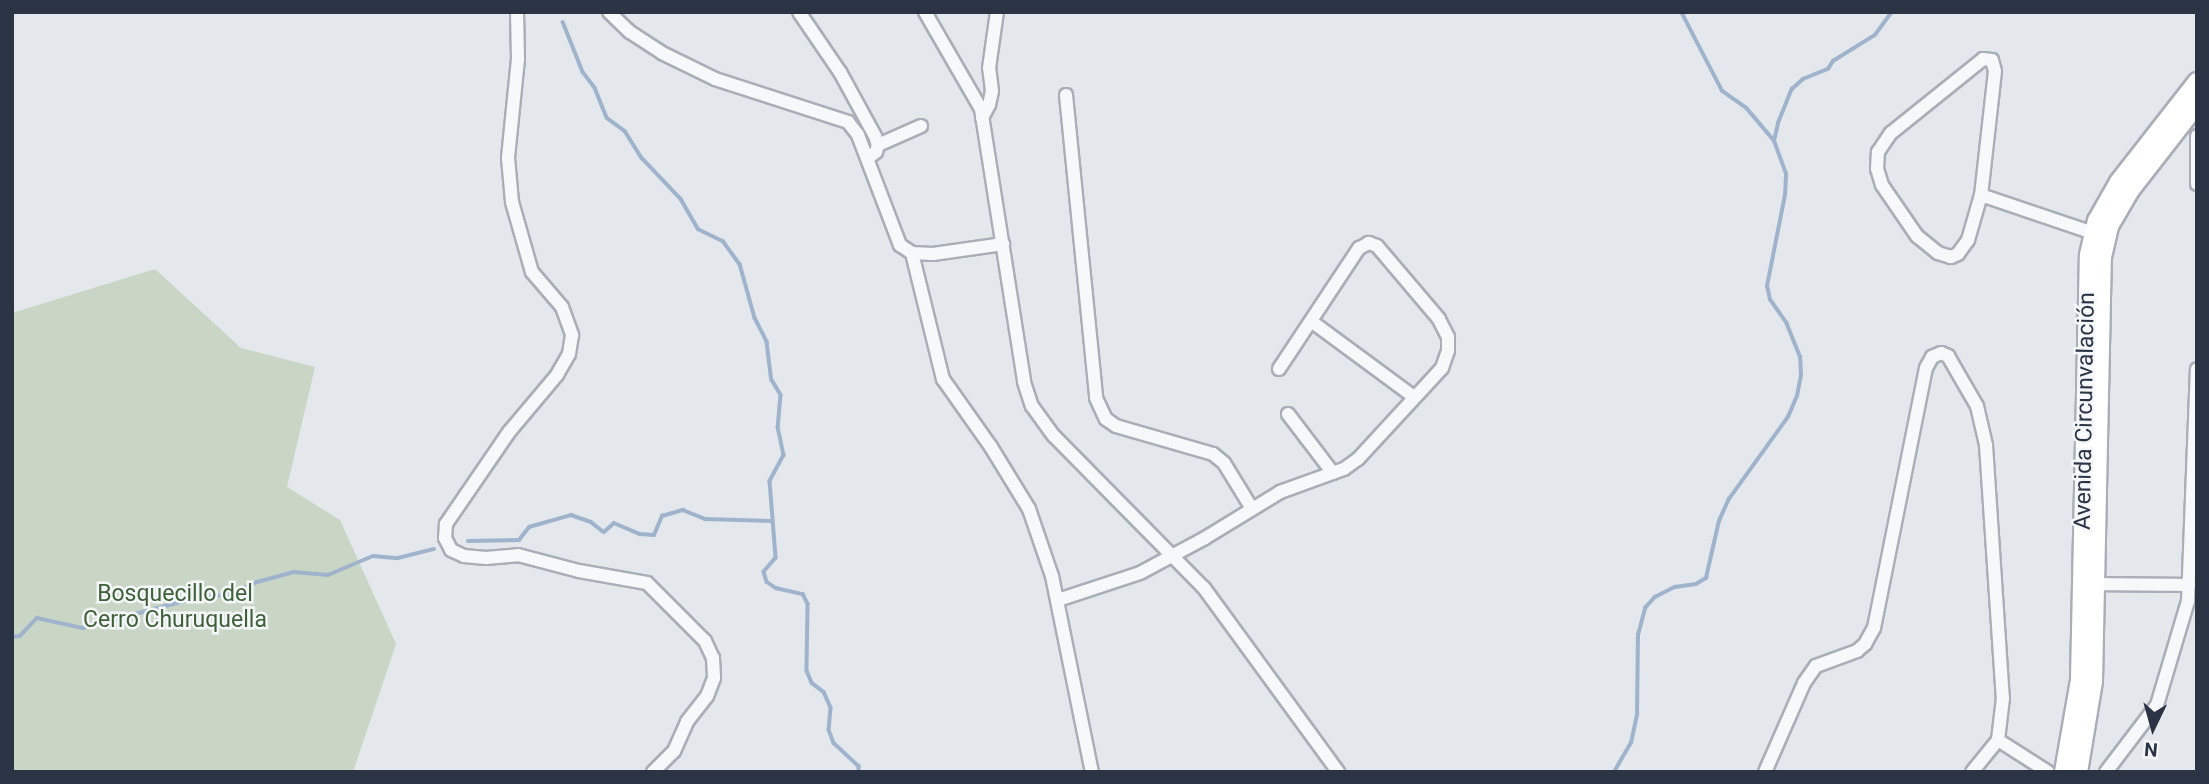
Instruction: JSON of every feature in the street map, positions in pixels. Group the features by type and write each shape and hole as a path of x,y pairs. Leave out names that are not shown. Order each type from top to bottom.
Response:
{"main road":[{"name":"Avenida Circunvalación","path":"2078,772 2093,681 2100,236 2097,221 2119,182 2197,82"},
{"name":"Avenida Circunvalación","path":"2064,772 2080,681 2089,255 2130,190 2197,104"}],"street":[{"path":"517,12 518,59 508,158 512,202 532,272 562,307 572,335 569,354 557,375 509,432 446,524 445,538 451,550 464,556 486,558 518,555 579,571 647,583 705,641 713,658 714,678 707,695 687,722 674,751 653,772"},
{"path":"609,12 630,32 662,53 715,79 848,122 858,135 868,158 900,245 912,253 933,254 1003,244"},
{"path":"799,12 840,72 878,145 876,152 868,158"},
{"path":"925,12 973,90 982,118 1024,382 1032,406 1054,436 1204,588 1338,772"},
{"path":"982,118 992,91 989,68 997,12"},
{"path":"1983,59 1992,60 1995,71 1981,195 1968,240 1958,254 1951,257 1938,253 1917,236 1882,185 1877,169 1878,152 1891,134 1983,59"},
{"path":"1066,95 1096,398 1106,419 1116,426 1213,454 1224,463 1251,507"},
{"path":"878,145 921,126"},
{"path":"2197,136 2197,184"},
{"path":"1981,195 2100,236"},
{"path":"1058,600 1140,573 1251,507 1280,492 1333,473 1358,459 1442,368 1448,351 1448,337 1439,319 1377,246 1369,243 1359,248 1279,369"},
{"path":"912,253 943,379 991,447 1029,509 1058,600 1092,772"},
{"path":"1311,321 1414,397"},
{"path":"1765,772 1804,683 1816,666 1857,651 1865,644 1874,628 1927,369 1932,357 1941,353 1948,356 1977,406 1986,445 2004,677 1998,740 1972,772"},
{"path":"2106,772 2157,705 2188,601 2197,369"},
{"path":"1288,414 1333,473"},
{"path":"2094,584 2189,585"},
{"path":"1998,740 2048,772"}],"green space":[{"name":"Bosquecillo del Cerro Churuquella","path":"155,269 241,348 315,367 287,487 340,520 396,644 353,772 12,772 12,313"}],"waterway":[{"path":"1614,772 1631,743 1637,714 1638,635 1645,608 1655,597 1675,587 1696,584 1706,578 1719,521 1729,499 1788,417 1797,396 1801,375 1800,357 1787,324 1770,300 1767,286 1785,195 1786,174 1774,141 1746,108 1722,91 1681,12"},
{"path":"1774,141 1778,123 1792,89 1803,79 1828,69 1833,61 1875,35 1892,12"},
{"path":"563,22 583,72 595,88 607,118 625,131 642,158 681,199 698,229 723,241 740,264 755,318 767,342 772,380 781,395 778,427 784,455 770,481 776,558 764,572 767,582 776,588 803,594 808,604 807,671 812,683 824,692 831,708 829,730 834,743 859,766 859,772"},
{"path":"468,541 519,540 529,527 571,515 591,522 604,532 614,523 640,534 654,535 662,516 683,510 705,519 770,521"},
{"path":"12,637 20,636 37,618 83,628 180,602 229,594 257,582 294,572 328,575 373,556 398,558 434,549"}]}
